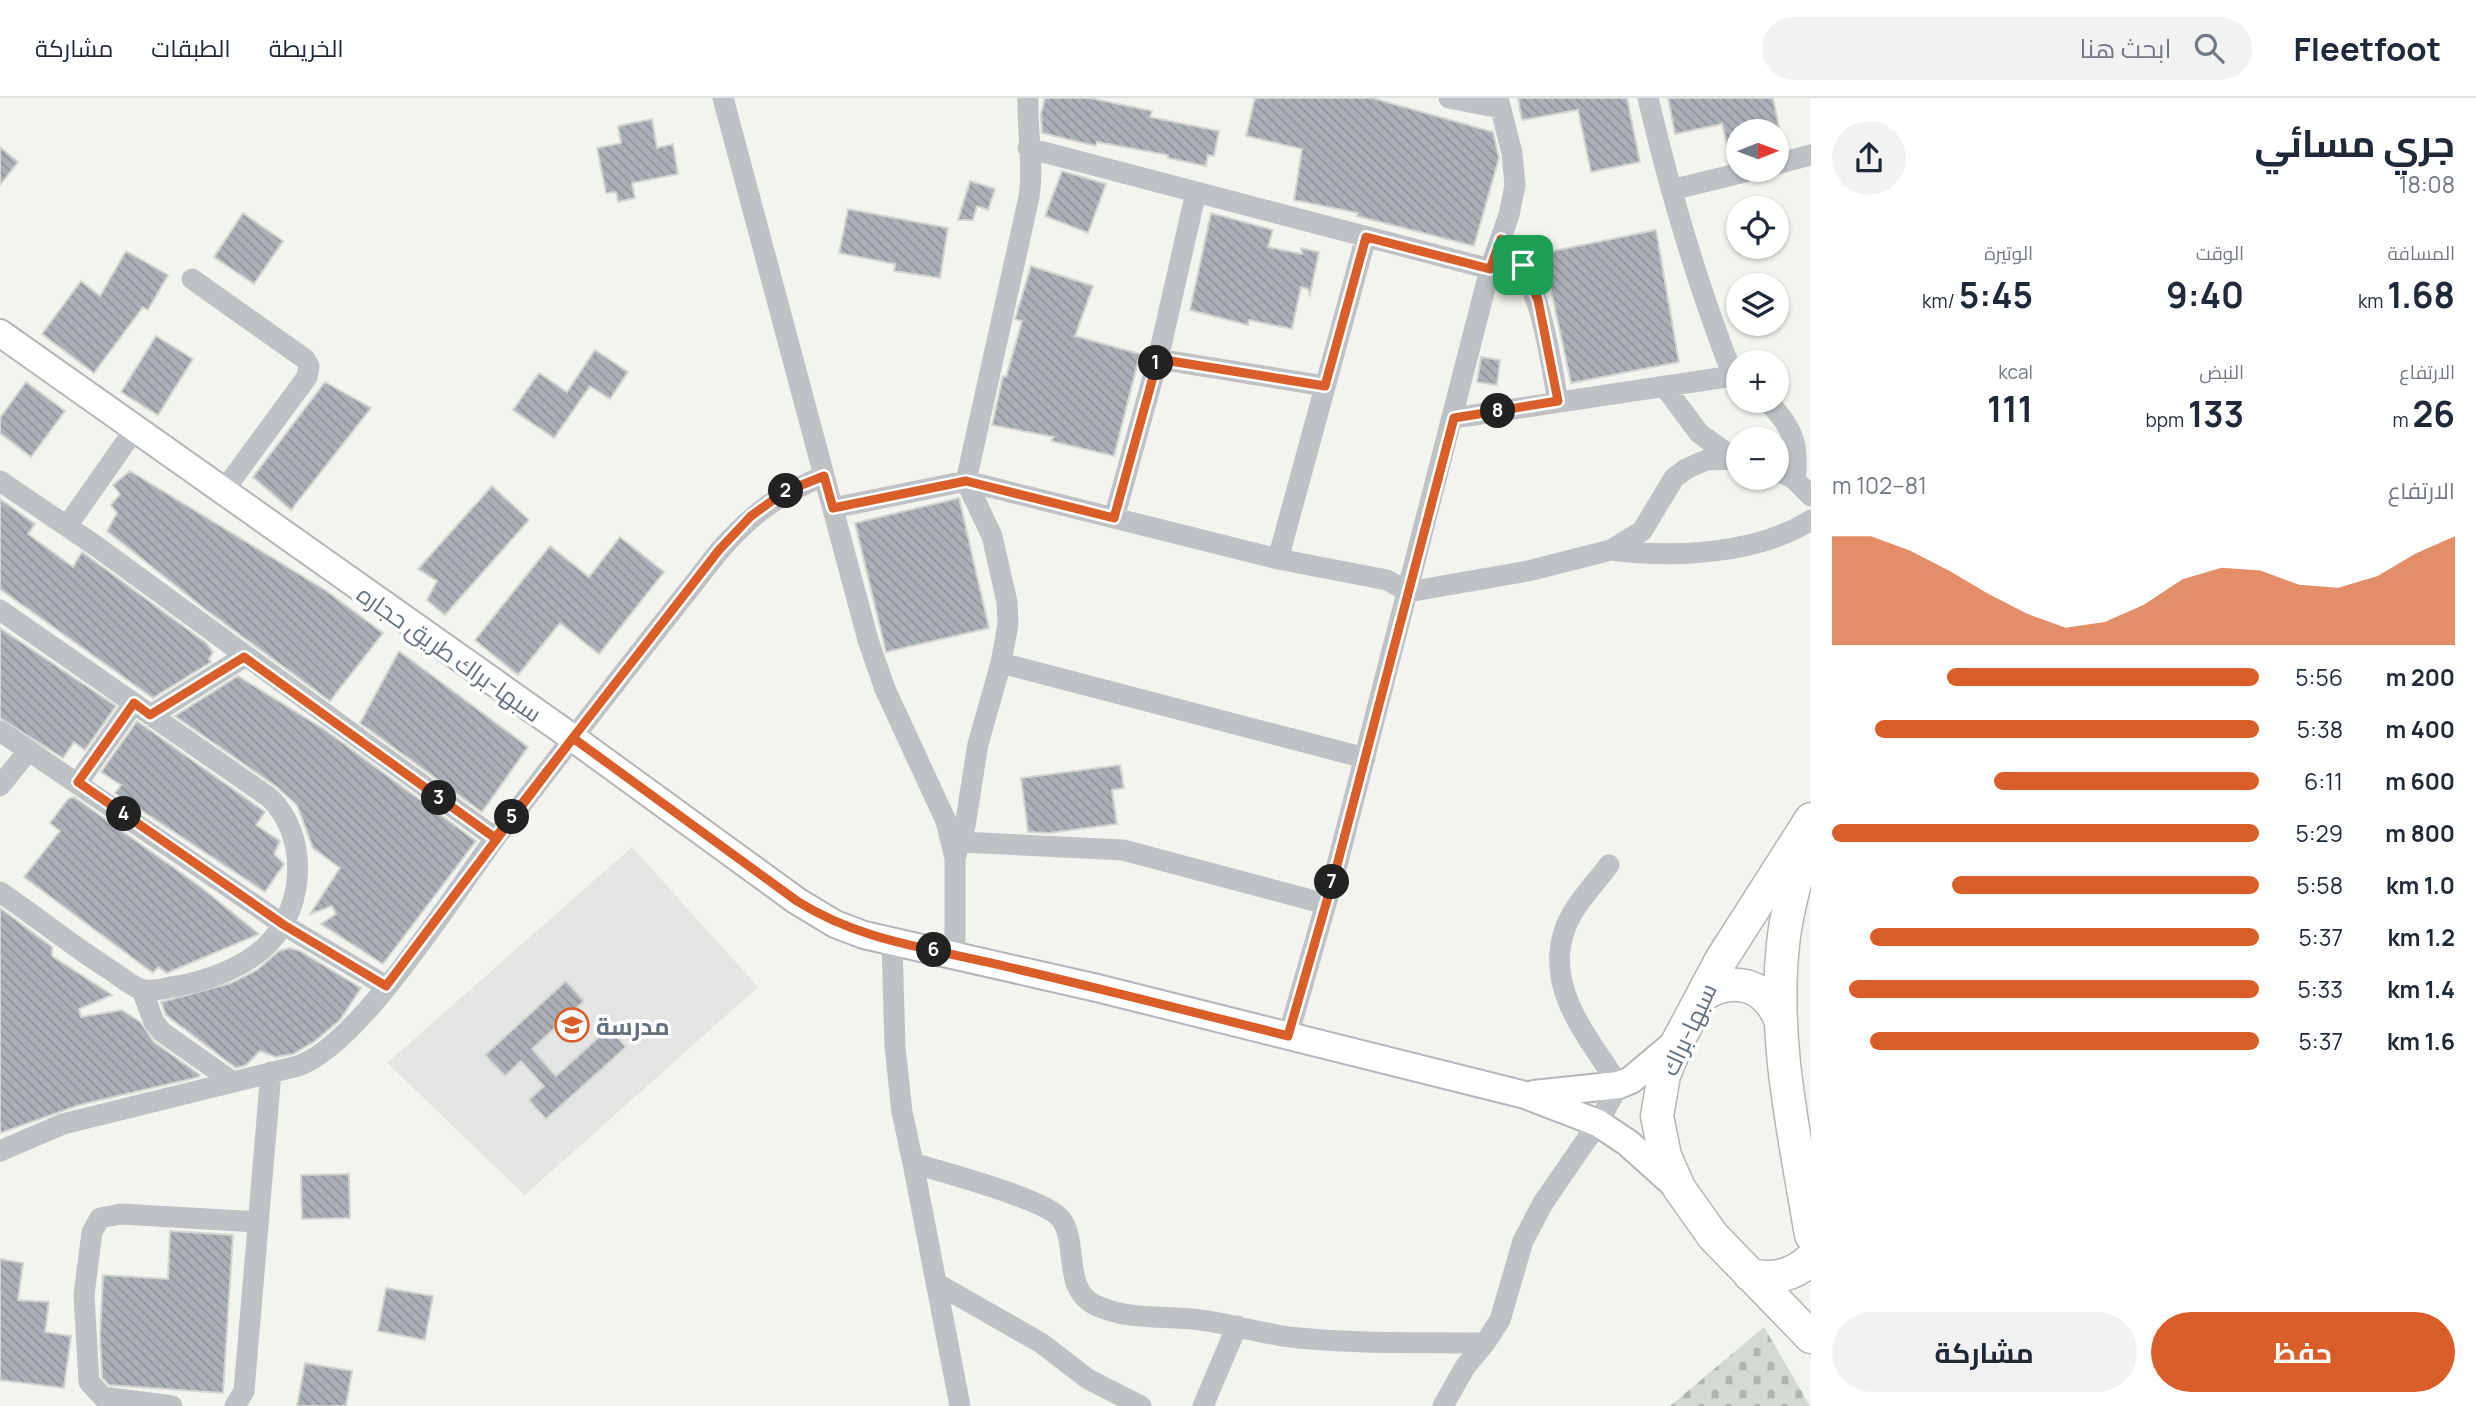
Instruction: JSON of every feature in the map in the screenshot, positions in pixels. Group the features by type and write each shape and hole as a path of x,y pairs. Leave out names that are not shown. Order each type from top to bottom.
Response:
{"highway":[{"name":"سبها-براك","path":"1811,820 1763,891 1678,1041 1664,1075 1657,1116 1665,1156 1679,1188 1713,1236 1811,1338"},
{"name":"سبها-براك","path":"1811,820 1784,939 1781,1022 1786,1086 1804,1156 1811,1235"},
{"path":"1704,994 1726,985 1751,986 1765,994 1776,1007 1781,1022"},
{"path":"1750,1275 1778,1277 1792,1273 1811,1259"}],"main road":[{"name":"سبها-براك طريق حجاره","path":"0,333 573,738 797,901 835,924 892,942 955,954 1525,1095 1598,1123 1628,1143 1679,1188"},
{"name":"سبها-براك طريق حجاره","path":"1525,1095 1619,1085 1652,1065 1678,1041"}],"street":[{"path":"955,954 958,850 978,744 1001,663 1008,624 1002,574 992,536 966,481 1029,197 1031,172 1028,98"},
{"path":"1288,1036 1365,758 1490,269 1515,185 1512,153 1499,103 1449,98"},
{"path":"1648,98 1671,190 1726,352"},
{"path":"730,100 868,640 885,689 940,805 958,850"},
{"path":"1028,148 1490,269"},
{"path":"1789,161 1811,155"},
{"path":"1671,190 1726,177"},
{"path":"1114,518 1158,359 1196,192"},
{"path":"1278,559 1366,237"},
{"path":"1501,239 1523,265 1538,300 1558,401"},
{"path":"192,279 305,359 309,366 307,377 222,492"},
{"path":"1158,359 1325,386"},
{"path":"1454,418 1726,379"},
{"path":"1664,386 1699,433 1726,452"},
{"path":"1777,413 1788,424 1798,450 1795,480"},
{"path":"66,526 135,429"},
{"path":"833,508 966,481 1278,559 1387,580 1408,592 1528,571 1611,550 1642,531 1674,478 1686,468 1706,460 1726,459"},
{"path":"0,1151 63,1124 312,1061 339,1042 386,986 495,838 719,550 751,516 784,492 824,476"},
{"path":"1789,477 1811,496"},
{"path":"0,481 66,526 495,838"},
{"path":"1611,550 1655,556 1698,553 1768,538 1811,520"},
{"path":"1,614 270,797 282,812 292,832 298,860 293,897 284,925 268,944 229,970 190,984 142,990"},
{"path":"78,782 142,709 244,657"},
{"path":"1001,663 1365,758"},
{"path":"0,731 284,925 386,986"},
{"path":"0,786 28,751"},
{"path":"958,850 1123,850 1326,904"},
{"path":"1443,1406 1465,1367 1500,1320 1524,1241 1543,1203 1598,1123 1619,1085 1572,1009 1564,993 1560,975 1560,954 1566,926 1609,865"},
{"path":"0,892 75,948 142,990 154,1022 162,1032 233,1082"},
{"path":"892,942 895,1047 902,1112 960,1406"},
{"path":"235,1406 244,1391 271,1072"},
{"path":"913,1163 1050,1209 1060,1218 1068,1234 1076,1284 1093,1304 1148,1318 1197,1320 1317,1340 1485,1343"},
{"path":"172,1406 103,1397 89,1382 84,1295 92,1232 100,1218 121,1214 258,1222"},
{"path":"936,1283 1041,1343 1088,1379 1141,1406"},
{"path":"1203,1406 1237,1326"}],"shaded area":[{"name":"مدرسة","path":"632,847 758,987 525,1195 387,1063"}],"green space":[{"path":"1764,1327 1810,1406 1670,1406"}],"building":[{"path":"1045,98 1090,98 1152,111 1150,117 1219,131 1214,156 1208,155 1206,166 1168,158 1168,155 1097,142 1096,146 1042,133 1041,114"},
{"path":"1255,98 1372,98 1493,132 1499,158 1474,246 1357,216 1358,213 1294,200 1302,149 1246,136"},
{"path":"1518,98 1627,98 1640,162 1591,172 1578,110 1522,120"},
{"path":"1668,98 1773,98 1777,119 1726,119 1726,141 1722,124 1675,134"},
{"path":"652,119 657,148 673,144 678,174 632,183 635,198 618,202 616,192 606,193 597,148 621,143 618,126"},
{"path":"0,147 18,162 0,185"},
{"path":"1062,171 1106,184 1088,233 1045,216"},
{"path":"970,181 995,189 988,210 977,206 973,220 958,220"},
{"path":"848,209 948,228 940,278 894,271 895,264 839,253"},
{"path":"243,213 283,241 254,284 214,257"},
{"path":"1211,213 1273,230 1268,247 1302,254 1301,248 1319,252 1310,295 1308,289 1301,287 1292,329 1249,320 1248,325 1190,310"},
{"path":"1656,230 1679,362 1571,383 1543,253"},
{"path":"126,251 168,275 148,310 143,307 94,373 42,334 81,281 100,296"},
{"path":"1031,266 1093,286 1075,336 1140,354 1114,456 1051,441 1054,437 992,425 1003,376 1006,377 1022,321 1015,319"},
{"path":"156,336 193,359 158,415 121,392"},
{"path":"595,350 628,372 610,399 590,386 554,438 513,410 539,373 567,392"},
{"path":"1481,357 1500,360 1497,385 1477,382"},
{"path":"26,382 65,411 31,457 0,433 0,418"},
{"path":"325,382 371,408 291,510 253,477"},
{"path":"130,471 325,590 383,633 330,701 205,609 107,531 117,513 111,505 120,494 113,485"},
{"path":"492,486 529,520 445,615 427,600 437,581 418,569"},
{"path":"959,498 989,628 886,652 855,523"},
{"path":"0,499 35,524 28,534 73,567 82,552 206,643 213,652 209,659 211,662 153,698 0,589"},
{"path":"620,537 664,572 599,654 560,623 518,675 475,640 550,546 589,577"},
{"path":"0,628 116,706 85,750 74,742 63,758 0,718"},
{"path":"399,651 528,747 482,812 360,723"},
{"path":"238,676 325,730 476,841 383,964 321,924 336,914 332,906 310,914 340,868 313,848 297,805 277,787 175,716"},
{"path":"137,721 265,812 256,825 280,841 274,854 284,864 265,892 115,793 121,785 101,772"},
{"path":"1120,765 1124,788 1112,790 1117,824 1049,833 1028,832 1021,778"},
{"path":"74,797 198,885 259,934 167,973 158,967 153,973 24,877 60,831 50,823 68,799"},
{"path":"0,908 52,947 52,956 112,995 79,1009 81,1017 122,1010 140,1022 154,1042 200,1075 199,1077 79,1105 0,1133"},
{"path":"290,948 300,951 361,988 340,1020 315,1041 293,1054 276,1057 260,1051 246,1065 236,1068 166,1015 161,1002 231,983 257,970 279,951"},
{"path":"566,981 584,1001 532,1049 556,1076 609,1028 626,1047 546,1119 529,1100 544,1086 521,1061 505,1076 485,1055"},
{"path":"349,1174 350,1218 302,1219 301,1175"},
{"path":"170,1231 233,1235 223,1393 109,1385 102,1377 100,1337 103,1275 168,1279"},
{"path":"0,1259 23,1263 18,1300 49,1302 45,1332 71,1336 64,1388 0,1380"},
{"path":"386,1288 433,1296 425,1340 378,1331"},
{"path":"305,1363 352,1371 346,1406 297,1406"}],"place":[{"name":"مدرسة","path":"572,1025"}],"route":[{"path":"1366,237 1490,269 1501,239 1523,265 1538,300 1558,401 1454,418 1336,869 1288,1036 955,954 892,942 835,924 797,901 573,738 386,986 284,925 78,782 134,703 150,715 244,657 495,838 719,550 751,516 784,492 824,476 833,508 966,481 1114,518 1158,359 1242,370 1325,386 1366,237"}]}
